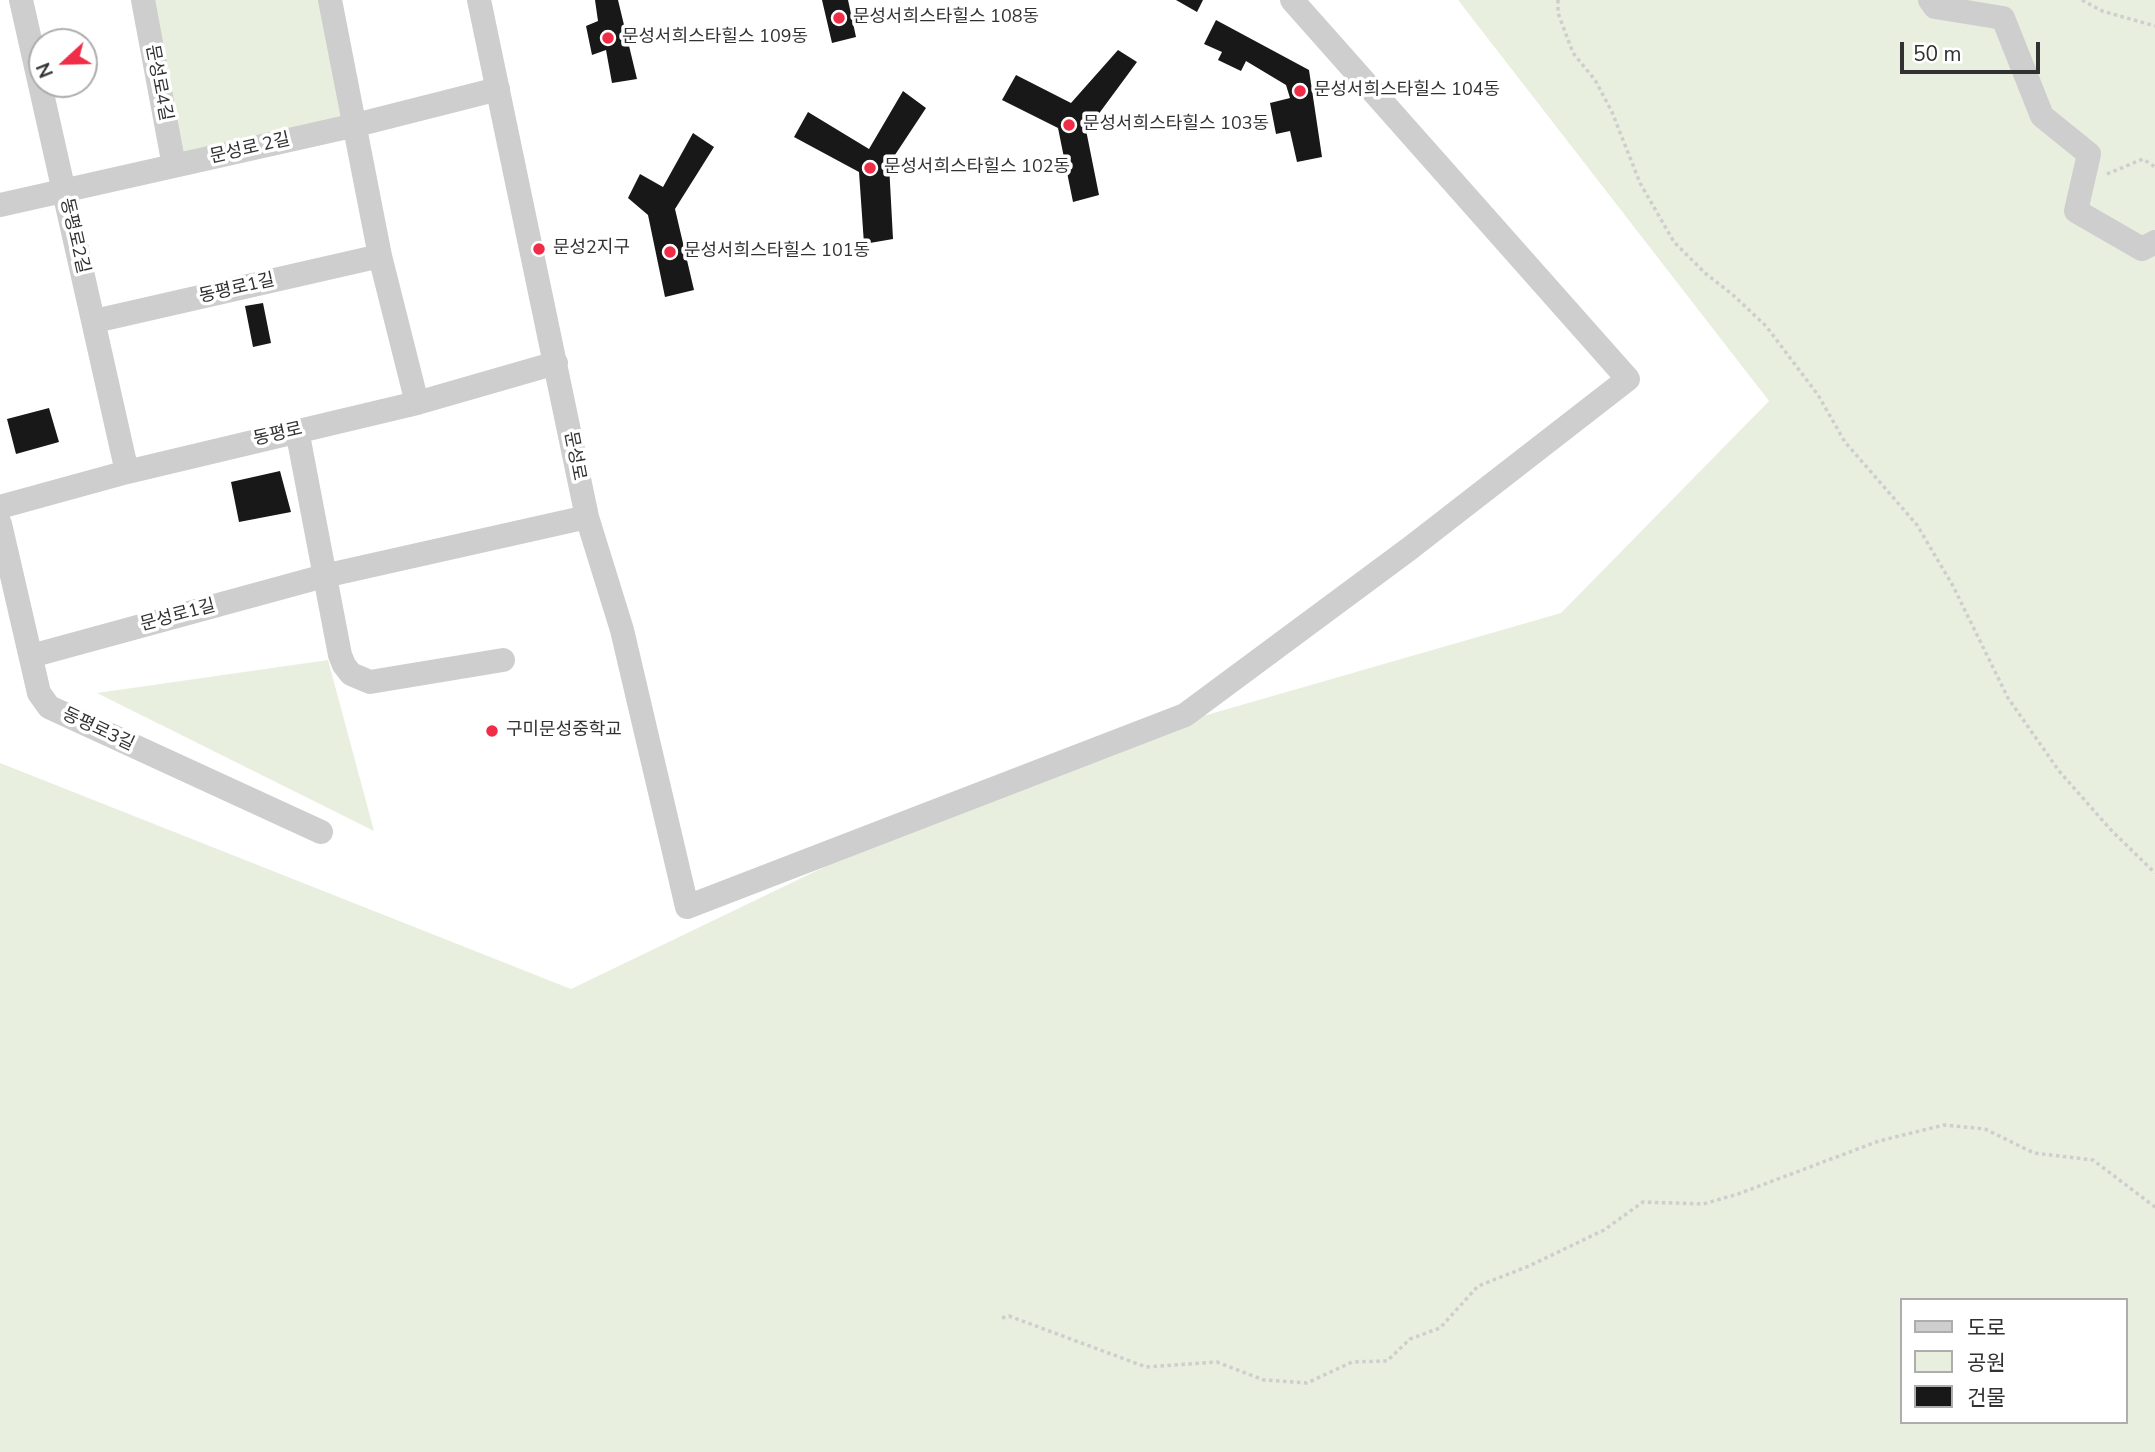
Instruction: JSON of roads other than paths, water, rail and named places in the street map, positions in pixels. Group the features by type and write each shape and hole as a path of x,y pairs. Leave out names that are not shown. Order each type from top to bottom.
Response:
{"street":[{"name":"동평로2길","path":"21,0 127,471"},
{"name":"문성로4길","path":"143,0 174,166"},
{"path":"330,0 380,256 417,402"},
{"name":"문성로","path":"479,0 587,517 622,630 687,907 1185,715 1409,549 1628,379 1292,0"},
{"path":"1930,0 1935,7 2003,18 2042,116 2089,154 2076,211 2142,249 2155,242"},
{"name":"문성로 2길","path":"0,205 356,125 498,89"},
{"name":"동평로1길","path":"95,321 380,256"},
{"name":"동평로","path":"0,507 127,471 417,402 556,363"},
{"path":"297,430 340,655 351,674 370,682 503,660"},
{"name":"문성로1길","path":"31,656 324,576 587,517"},
{"name":"동평로3길","path":"0,524 39,693 49,707 321,832"}],"place":[{"name":"문성서희스타힐스 108동","path":"839,18"},
{"name":"문성서희스타힐스 109동","path":"608,38"},
{"name":"문성서희스타힐스 104동","path":"1300,91"},
{"name":"문성서희스타힐스 103동","path":"1069,125"},
{"name":"문성서희스타힐스 102동","path":"870,168"},
{"name":"문성2지구","path":"539,249"},
{"name":"문성서희스타힐스 101동","path":"670,252"},
{"name":"구미문성중학교","path":"492,731"}]}
